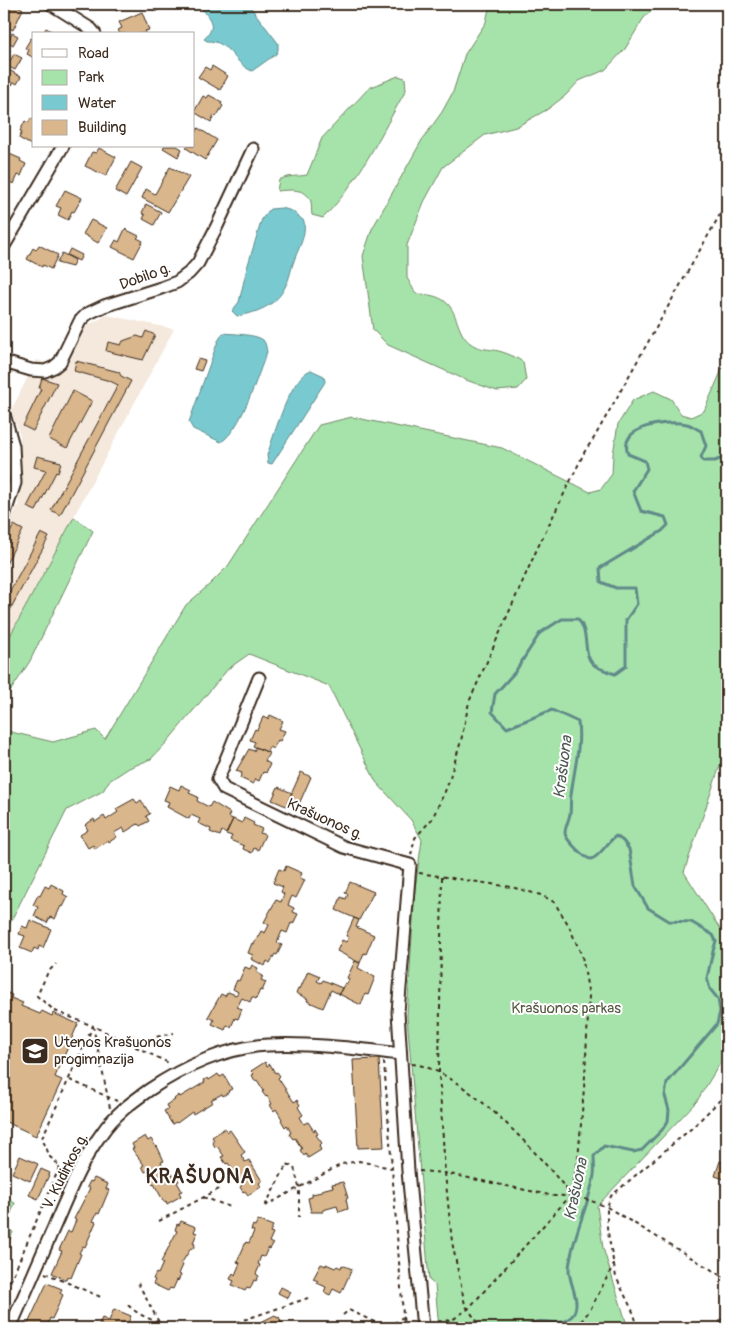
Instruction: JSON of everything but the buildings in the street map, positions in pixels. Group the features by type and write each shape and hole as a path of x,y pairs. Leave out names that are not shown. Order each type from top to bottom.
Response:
{"street":[{"path":"51,4 93,32"},
{"path":"4,246 62,148"},
{"name":"Dobilo g.","path":"4,362 31,370 45,370 54,367 60,362 80,321 88,314 104,306 177,282 189,273 198,262 217,226 253,148"},
{"path":"4,414 13,446 15,483 4,516"},
{"name":"Krašuonos g.","path":"259,678 218,779 224,789 344,847 409,868"},
{"path":"409,868 398,1012 408,1171 423,1326"},
{"name":"V. Kudirkos g.","path":"10,1328 78,1173 102,1132 128,1106 161,1082 182,1070 232,1051 267,1045 340,1047 383,1052 401,1059"}],"path":[{"path":"423,1326 452,1320 468,1309 572,1195 578,1160 589,996 582,956 568,924 554,902 541,895 511,887 442,877 409,868 414,838 432,819 447,787 461,741 469,702 537,548 585,452 727,202"},
{"path":"442,877 439,1072 445,1173 452,1242 465,1305 482,1328"},
{"path":"56,964 48,972 37,996 55,1011 93,1026 182,1070"},
{"path":"4,1296 60,1166 50,1157 42,1138 93,1026"},
{"path":"93,1026 113,1120"},
{"path":"128,1043 174,1033"},
{"path":"383,1052 404,1328"},
{"path":"401,1059 431,1067 486,1104 558,1177 572,1195"},
{"path":"70,1080 128,1106"},
{"path":"638,1328 634,1314 616,1277 607,1227 607,1207 611,1196 693,1128 727,1093"},
{"path":"300,1217 299,1187 294,1167 287,1164 265,1206 299,1187 342,1164 359,1161 391,1168"},
{"path":"408,1171 445,1173 554,1196 572,1195 594,1202 607,1207 727,1279"},
{"path":"159,1221 220,1188"},
{"path":"203,1197 233,1208"},
{"path":"576,1328 590,1310 614,1264"},
{"path":"36,1269 103,1298"},
{"path":"138,1283 162,1328"},
{"path":"206,1328 235,1323 308,1298"},
{"path":"128,1305 134,1311 178,1328"},
{"path":"343,1315 348,1310 387,1328 403,1317"}],"shaded area":[{"path":"107,315 174,329 4,647 4,532 18,506 20,435 11,411 36,360 49,363 62,347 90,324"}],"green space":[{"path":"490,4 657,4 643,19 625,49 605,70 579,81 566,95 548,109 516,127 485,135 443,167 424,202 407,245 407,278 416,294 432,296 443,300 450,307 461,332 475,346 505,353 523,362 526,380 518,389 497,391 466,380 388,345 373,330 363,256 372,229 422,140 442,112 453,92 465,54 486,22"},
{"path":"398,76 405,78 406,90 348,189 323,218 312,215 311,202 306,194 297,190 277,191 279,180 282,178 307,175 322,138 369,88"},
{"name":"Krašuonos parkas","path":"727,358 727,745 684,872 720,929 727,936 721,961 727,1001 727,1052 697,1101 597,1206 603,1248 628,1328 439,1328 435,1285 429,1280 407,1016 415,888 422,840 411,820 376,782 329,686 249,654 228,669 151,759 129,768 109,781 103,791 67,810 4,935 4,718 7,731 53,742 96,730 105,739 186,605 228,566 319,425 352,417 502,448 590,492 601,489 612,474 618,424 633,400 654,391 671,399 681,414 691,417 704,411"},
{"path":"74,517 93,531 30,661 4,701 4,647"},
{"path":"4,1198 15,1203 5,1228 13,1232 4,1254"}],"water":[{"path":"198,4 248,4 278,43 276,54 252,71 246,68 221,44 204,39 211,29 211,25 208,17"},
{"path":"282,208 292,211 304,221 302,240 287,284 281,294 265,308 237,316 232,311 239,302 262,219 270,209"},
{"path":"223,333 250,335 260,338 265,343 267,352 254,388 236,426 221,442 193,429 189,422 218,341"},
{"path":"311,370 324,376 325,382 272,464 268,463 267,455 290,395 303,375"}],"waterway":[{"name":"Krašuona","path":"525,1328 543,1321 560,1322 572,1316 575,1311 576,1299 569,1268 573,1244 592,1187 594,1156 604,1146 633,1152 642,1150 662,1130 668,1121 669,1110 665,1096 667,1083 717,1024 720,1011 718,999 710,989 707,978 716,941 713,935 691,922 669,921 648,908 635,886 629,849 616,836 597,856 591,859 580,852 566,836 565,831 570,814 578,750 578,722 552,710 507,728 492,712 495,694 515,672 540,633 562,619 578,619 584,631 588,655 595,666 615,674 626,666 626,620 637,604 635,588 616,588 601,582 600,568 662,531 668,525 665,517 641,511 633,491 647,469 645,461 628,454 627,444 630,437 637,431 657,424 687,424 701,431 706,446 701,457 703,461 715,461 727,456"}],"place":[{"name":"Utenos Krašuonos progimnazija","path":"35,1051"}],"district":[{"name":"KRAŠUONA","path":"200,1176"}]}
